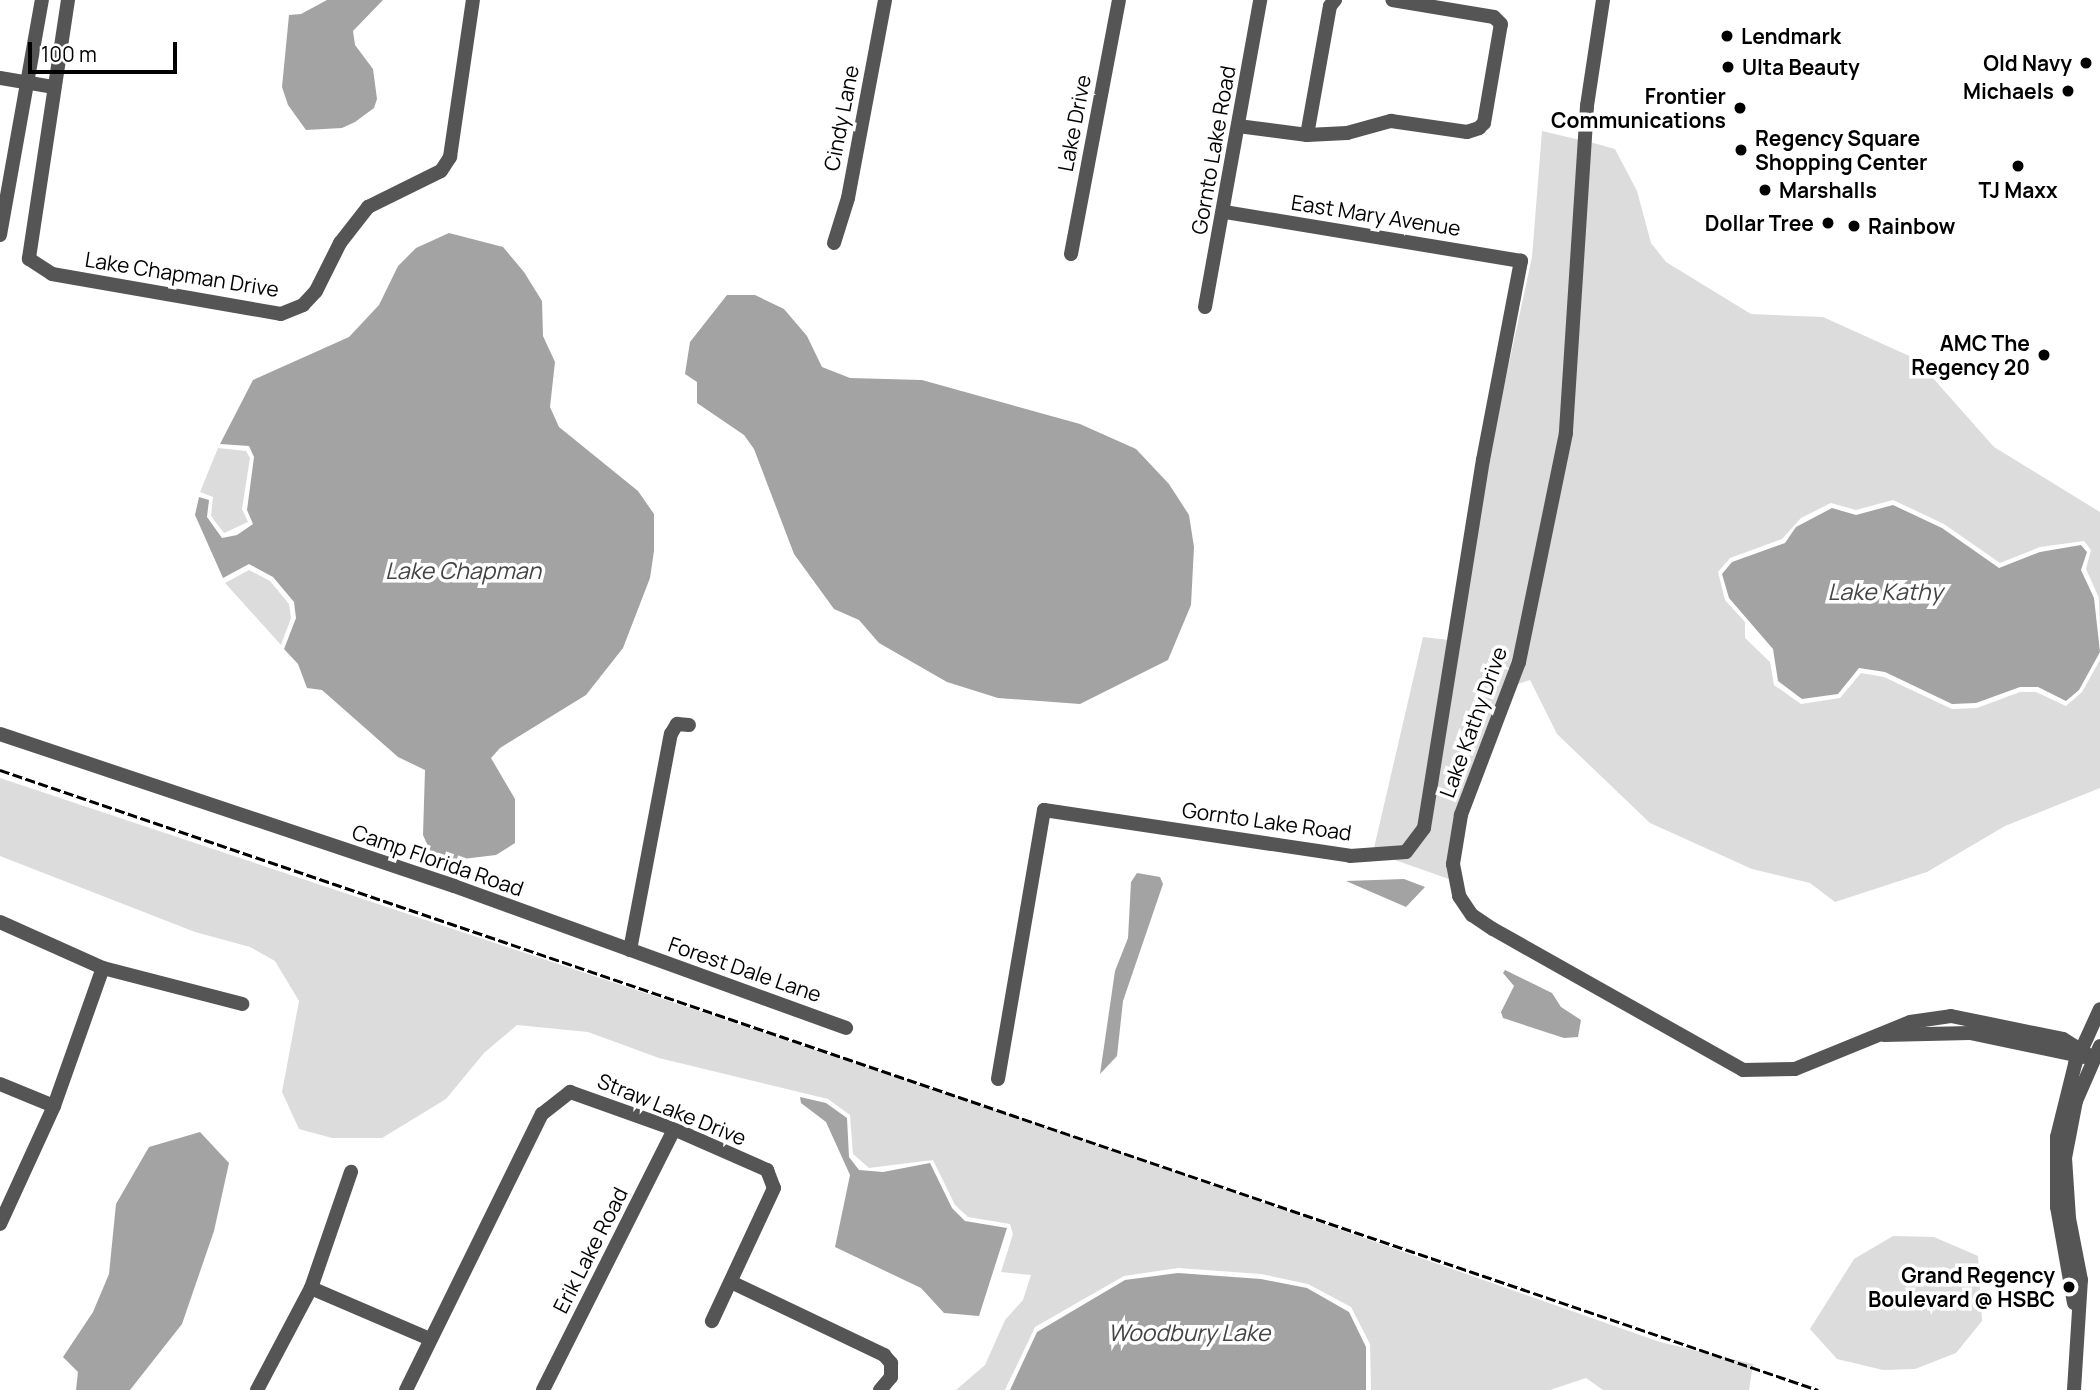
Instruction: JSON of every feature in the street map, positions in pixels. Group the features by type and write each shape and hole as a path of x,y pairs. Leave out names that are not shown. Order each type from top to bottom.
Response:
{"street":[{"path":"0,233 41,0"},
{"name":"Lake Chapman Drive","path":"68,0 28,244 29,259 39,269 281,314 303,305 316,292 340,243 368,207 441,171 450,157 473,0"},
{"name":"Cindy Lane","path":"834,243 848,198 885,0"},
{"name":"Lake Drive","path":"1071,254 1119,0"},
{"name":"Gornto Lake Road","path":"1205,307 1261,0"},
{"path":"1307,135 1330,6 1335,0"},
{"path":"1238,126 1307,135 1347,133 1391,121 1467,132 1484,123 1501,24 1493,17 1392,0"},
{"name":"Lake Kathy Drive","path":"1603,0 1587,106 1566,433 1519,662 1461,816 1453,864 1455,886 1465,906 1487,926 1736,1067 1786,1071 1923,1019 1959,1016 2079,1051 2097,1052"},
{"path":"0,78 54,87"},
{"name":"East Mary Avenue","path":"1224,212 1521,261"},
{"name":"Gornto Lake Road","path":"998,1079 1044,810 1350,856 1406,852 1424,828 1483,460 1521,261"},
{"path":"630,950 671,734 677,724 689,725"},
{"name":"Camp Florida Road","path":"0,734 454,886 630,950"},
{"path":"0,922 103,968 242,1003"},
{"name":"Forest Dale Lane","path":"630,950 846,1028"},
{"path":"0,1224 54,1106 103,968"},
{"path":"2078,1318 2059,1223 2055,1171 2061,1115 2079,1051 2100,1009"},
{"path":"2074,1390 2081,1280 2069,1218 2066,1158 2071,1118 2097,1052"},
{"path":"0,1084 54,1106"},
{"name":"Straw Lake Drive","path":"406,1390 542,1114 570,1092 674,1129 767,1170 774,1188 712,1321"},
{"name":"Erik Lake Road","path":"542,1390 674,1129"},
{"path":"257,1390 311,1288 351,1172"},
{"path":"731,1282 884,1355 891,1363 891,1377 880,1390"},
{"path":"311,1288 430,1339"}],"shaded area":[{"path":"1542,131 1580,140 1561,432 1520,638 1449,879 1392,859 1428,832 1488,460 1532,257"},
{"path":"1590,142 1615,149 1637,191 1651,243 1666,262 1751,314 1823,317 1916,359 1994,447 2100,512 2100,628 2099,598 2086,569 2091,550 2084,541 2040,547 2000,563 1944,524 1893,500 1856,510 1831,503 1801,518 1782,539 1730,558 1718,572 1725,600 1745,622 1745,638 1770,662 1774,685 1801,704 1840,698 1861,673 1884,677 1952,709 1977,708 2020,692 2036,692 2066,706 2082,692 2100,660 2100,788 2005,826 1927,872 1835,902 1810,883 1752,869 1650,823 1557,734 1530,680 1518,684 1565,470"},
{"path":"218,448 246,451 250,458 242,509 248,522 224,533 211,516 213,497 200,492"},
{"path":"249,570 270,581 289,604 291,618 281,645 225,583"},
{"path":"1423,637 1449,640 1419,826 1403,847 1374,848"},
{"path":"0,778 1059,1131 1660,1342 1753,1364 1749,1390 1603,1390 1586,1378 1550,1390 1371,1390 1370,1344 1351,1307 1308,1284 1261,1274 1178,1268 1124,1276 1035,1327 1005,1390 956,1390 985,1365 1005,1320 1023,1300 1031,1275 1001,1272 1013,1234 1010,1224 968,1217 955,1205 933,1160 869,1168 853,1154 850,1115 828,1099 659,1058 588,1032 517,1025 484,1053 446,1099 382,1138 332,1138 299,1129 282,1092 299,1001 275,961 250,947 195,932 0,856"},
{"path":"1893,1236 1934,1237 1978,1256 1982,1321 1956,1353 1915,1369 1883,1370 1837,1359 1810,1329 1854,1259"}],"water":[{"path":"327,0 383,0 353,31 355,45 373,69 377,99 374,108 342,128 306,130 288,105 282,87 289,15 301,14"},
{"name":"Lake Chapman","path":"449,233 503,247 524,272 542,301 543,336 555,362 550,407 559,427 638,491 654,514 654,551 650,578 623,648 586,695 500,748 491,758 515,799 515,843 496,855 446,861 432,855 423,835 425,770 398,757 322,690 307,688 298,664 284,649 296,618 294,602 273,577 249,564 223,578 195,515 199,497 209,500 207,517 222,538 237,535 253,524 247,510 254,457 249,446 220,444 253,380 349,337 379,305 398,266 416,248"},
{"path":"727,295 755,295 784,309 807,336 822,367 850,378 922,380 1080,424 1136,449 1169,484 1189,515 1194,547 1191,605 1168,660 1080,704 998,698 947,682 879,643 859,620 834,609 794,554 754,449 744,435 697,403 697,382 685,374 690,342"},
{"name":"Lake Kathy","path":"1893,505 1942,528 1999,568 2040,552 2081,545 2087,552 2081,570 2094,598 2100,652 2079,690 2066,701 2038,687 2020,687 1976,703 1952,704 1885,672 1859,668 1838,694 1802,699 1778,681 1773,649 1729,598 1722,574 1732,562 1785,543 1796,527 1832,508 1856,515"},
{"path":"1137,873 1160,877 1163,884 1123,1001 1117,1056 1100,1074 1115,971 1128,938 1131,882"},
{"path":"1404,879 1425,887 1406,907 1346,881"},
{"path":"1505,970 1552,993 1561,1007 1581,1020 1578,1037 1564,1038 1503,1018 1501,1012 1514,986 1503,973"},
{"path":"800,1097 826,1103 847,1118 849,1157 859,1170 883,1172 930,1163 952,1208 965,1221 1007,1228 979,1316 944,1313 921,1288 835,1247 850,1175 826,1122 801,1103"},
{"path":"200,1132 229,1163 214,1231 182,1324 130,1390 76,1390 78,1372 63,1357 93,1312 109,1274 116,1204 149,1147"},
{"name":"Woodbury Lake","path":"1178,1273 1261,1279 1307,1288 1349,1312 1366,1347 1366,1390 1010,1390 1037,1332 1125,1280"}],"railway":[{"path":"0,770 1818,1390"}],"place":[{"name":"Lendmark","path":"1727,36"},
{"name":"Old Navy","path":"2086,63"},
{"name":"Ulta Beauty","path":"1728,67"},
{"name":"Michaels","path":"2068,91"},
{"name":"Frontier Communications","path":"1740,108"},
{"name":"Regency Square Shopping Center","path":"1741,150"},
{"name":"TJ Maxx","path":"2018,166"},
{"name":"Marshalls","path":"1765,190"},
{"name":"Dollar Tree","path":"1828,223"},
{"name":"Rainbow","path":"1854,226"},
{"name":"AMC The Regency 20","path":"2044,355"},
{"name":"Grand Regency Boulevard @ HSBC","path":"2069,1287"}]}
